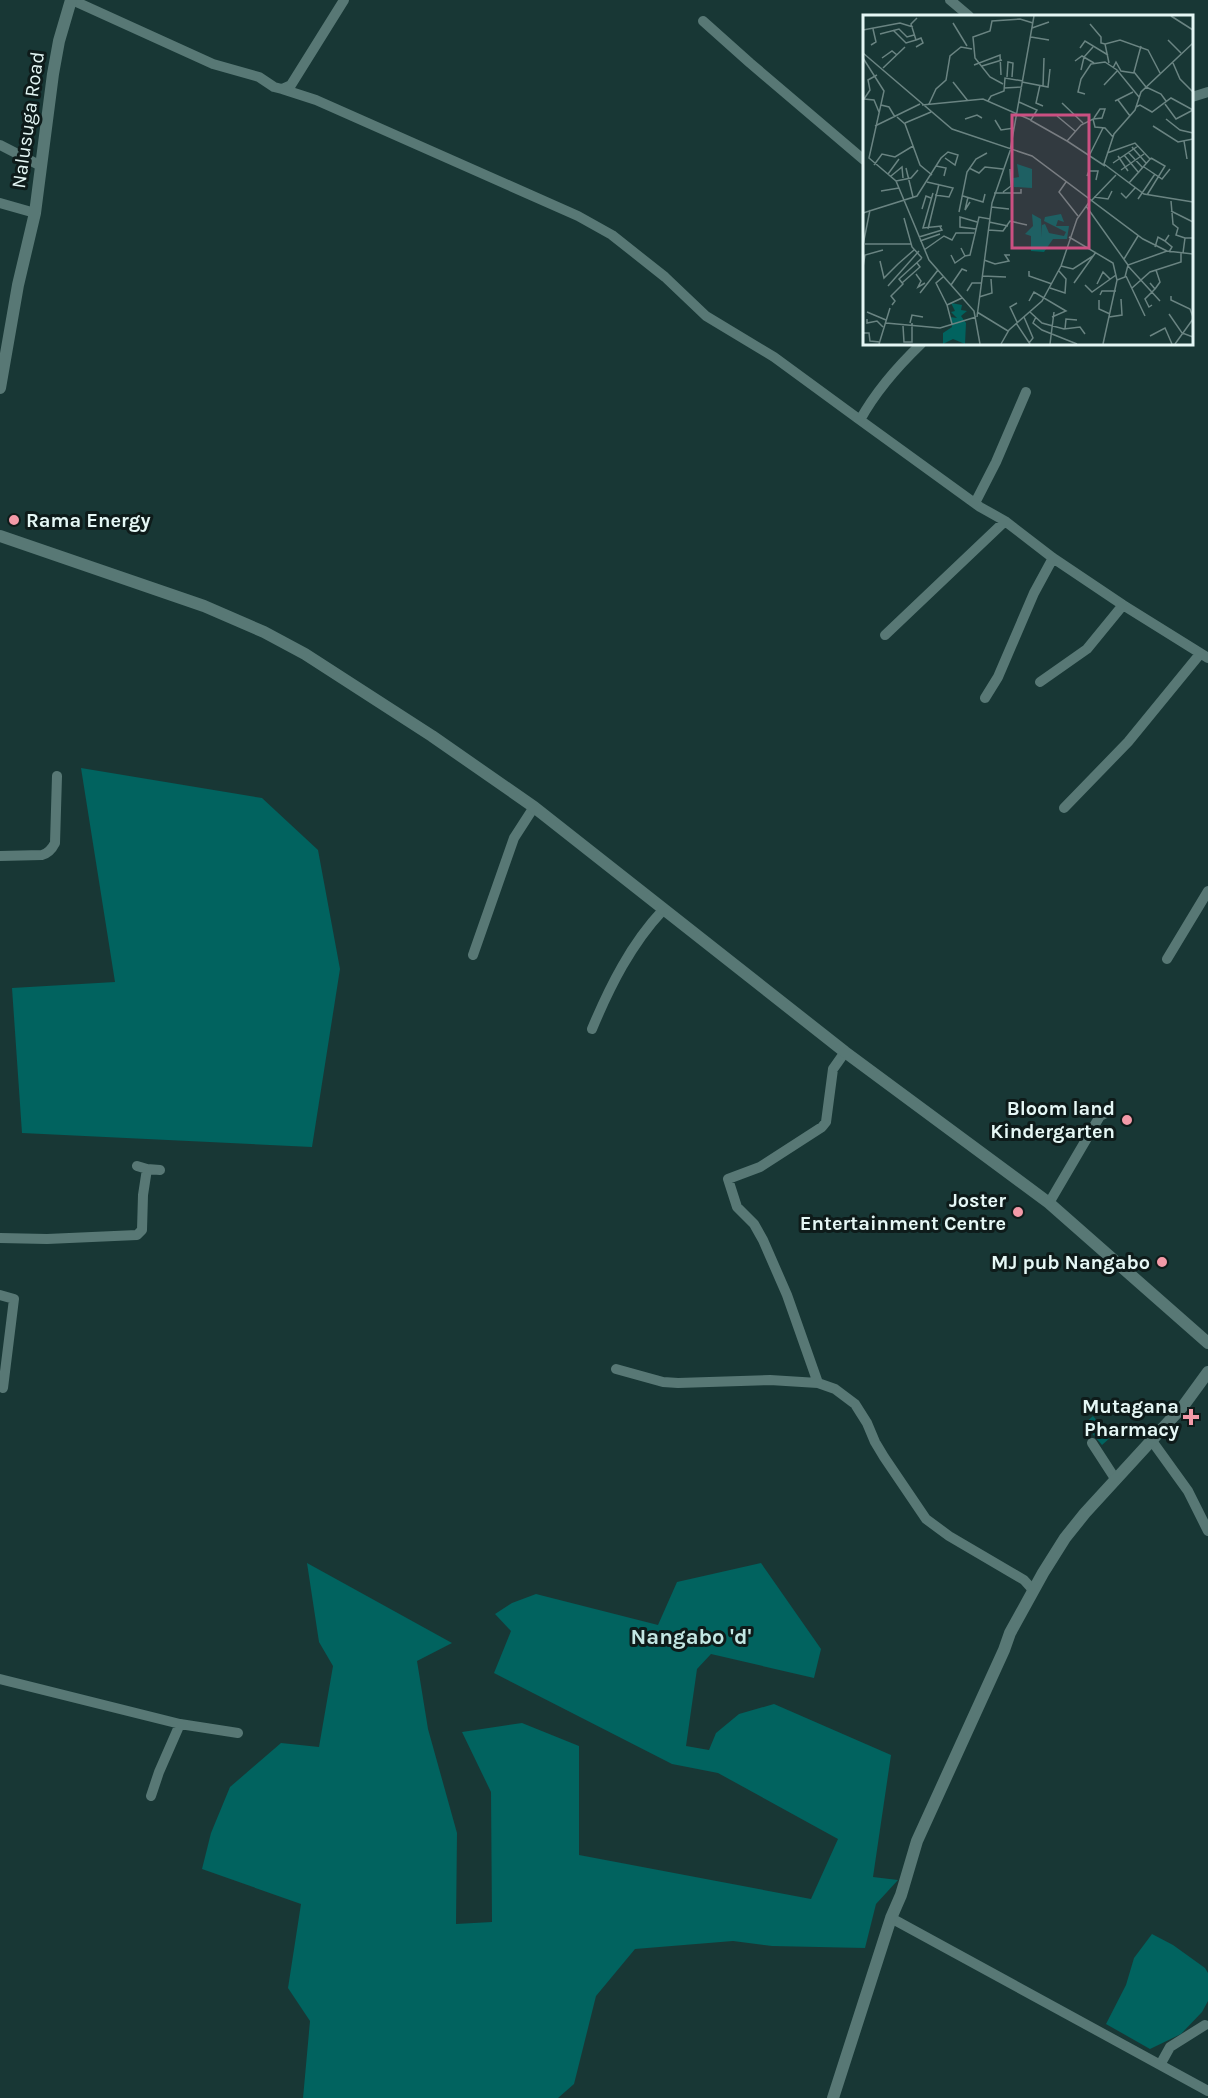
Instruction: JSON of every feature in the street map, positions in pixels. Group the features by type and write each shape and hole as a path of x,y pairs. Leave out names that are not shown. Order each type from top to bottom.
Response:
{"street":[{"path":"72,0 213,64 259,77 274,87 337,110 578,216 612,235 665,277 706,316 774,357 975,503 1005,521 1053,558 1206,657 1064,808"},
{"name":"Nalusuga Road","path":"0,388 18,285 34,213 59,41 72,0"},
{"path":"282,89 291,85 344,0"},
{"path":"950,0 968,15"},
{"path":"703,21 863,159"},
{"path":"1193,96 1208,92"},
{"path":"0,146 41,166"},
{"path":"0,202 34,213"},
{"path":"860,420 871,400 920,345"},
{"path":"975,503 996,462 1026,392"},
{"path":"885,635 1005,521"},
{"path":"0,536 194,602 264,632 305,654 482,770 534,807 845,1052 1049,1203 1208,1343"},
{"path":"985,698 998,677 1034,593 1053,558"},
{"path":"1040,682 1087,649 1123,605"},
{"path":"0,856 42,855 52,849 55,843 57,776"},
{"path":"473,955 514,838 534,807"},
{"path":"1167,959 1208,891"},
{"path":"592,1029 620,969 645,929 663,910"},
{"path":"818,1383 773,1262 754,1224 737,1207 728,1179 760,1167 822,1126 828,1116 833,1069 845,1052"},
{"path":"1049,1203 1100,1116 1110,1111"},
{"path":"0,1238 47,1239 137,1235 142,1230 142,1168 160,1170"},
{"path":"0,1295 14,1299 3,1388"},
{"path":"616,1369 663,1382 770,1380 818,1383 835,1389 855,1404 867,1423 874,1442 926,1519 949,1536 1024,1580 1033,1590"},
{"path":"833,2098 917,1841 1010,1633 1065,1538 1085,1513 1184,1406 1208,1372"},
{"path":"1152,1441 1188,1491 1208,1531"},
{"path":"1092,1443 1116,1480"},
{"path":"0,1679 180,1724 238,1733"},
{"path":"151,1796 180,1724"},
{"path":"891,1918 1208,2091"},
{"path":"1160,2065 1170,2047 1205,2025"}],"shaded area":[{"path":"81,768 262,798 318,850 340,969 312,1147 22,1133 12,988 115,982"},
{"path":"1093,1416 1111,1437 1102,1445 1084,1424"},
{"path":"307,1563 452,1643 417,1661 428,1729 457,1833 456,1924 492,1922 491,1792 462,1732 522,1723 579,1746 579,1855 811,1899 838,1839 718,1773 672,1764 494,1673 511,1631 495,1614 512,1603 536,1594 658,1625 677,1582 761,1563 821,1649 814,1678 711,1654 697,1669 686,1746 709,1750 716,1733 739,1714 774,1704 891,1755 873,1877 898,1880 876,1904 865,1948 772,1946 733,1941 635,1949 596,1996 574,2084 558,2098 303,2098 310,2021 288,1988 301,1904 202,1869 211,1833 230,1787 281,1743 319,1747 333,1666 319,1642"},
{"path":"1152,1934 1173,1945 1205,1968 1208,1973 1208,2001 1202,2012 1181,2034 1150,2049 1106,2024 1126,1985 1134,1958"}],"place":[{"name":"Rama Energy","path":"14,520"},
{"name":"Bloom land Kindergarten","path":"1127,1120"},
{"name":"Joster Entertainment Centre","path":"1018,1212"},
{"name":"MJ pub Nangabo","path":"1162,1262"},
{"name":"Mutagana Pharmacy","path":"1191,1417"}],"district":[{"name":"Nangabo 'd'","path":"691,1637"}]}
